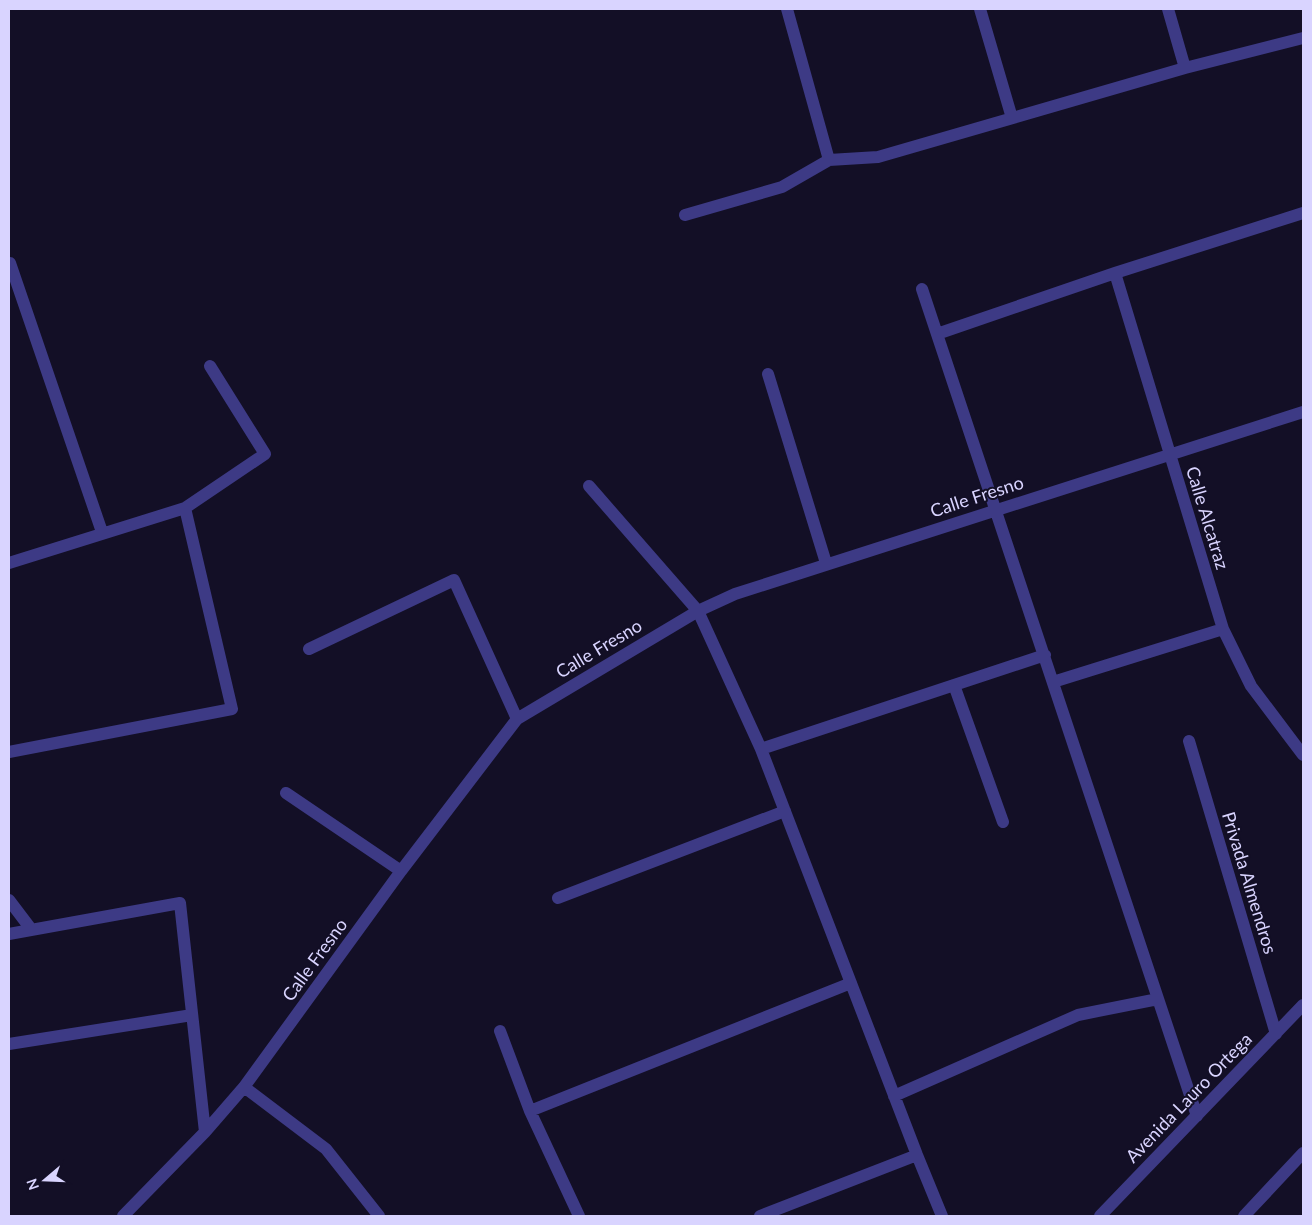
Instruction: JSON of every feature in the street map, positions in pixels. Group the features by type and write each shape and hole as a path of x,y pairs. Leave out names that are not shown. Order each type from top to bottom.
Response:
{"street":[{"path":"786,9 829,160"},
{"path":"980,9 1012,118"},
{"path":"1168,9 1185,68"},
{"path":"685,215 782,187 829,160 878,157 1185,68 1303,38"},
{"path":"937,334 1116,273 1303,213"},
{"path":"10,263 102,532"},
{"name":"Calle Alcatraz","path":"1116,273 1223,629 1250,686 1303,755"},
{"path":"922,289 1197,1116"},
{"path":"9,563 102,532 185,508 265,454 210,366"},
{"path":"768,374 826,563"},
{"name":"Calle Fresno","path":"123,1216 205,1132 244,1088 401,871 517,720 698,611 735,594 826,563 1303,412"},
{"path":"589,486 698,611 761,749 942,1216"},
{"path":"9,752 232,709 185,508"},
{"path":"309,649 454,580 517,720"},
{"path":"1052,682 1223,629"},
{"path":"761,749 1045,655"},
{"path":"954,685 1003,822"},
{"name":"Privada Almendros","path":"1189,741 1276,1034"},
{"path":"286,793 401,871"},
{"path":"558,898 785,810"},
{"path":"9,900 32,929"},
{"path":"9,934 180,903 205,1132"},
{"path":"530,1111 851,983"},
{"path":"894,1096 1078,1015 1158,999"},
{"name":"Avenida Lauro Ortega","path":"1100,1216 1276,1034 1300,1012"},
{"path":"9,1044 192,1015"},
{"path":"500,1031 530,1111 579,1216"},
{"path":"244,1088 326,1149 379,1216"},
{"path":"1244,1216 1303,1153"},
{"path":"760,1216 917,1155"}]}
